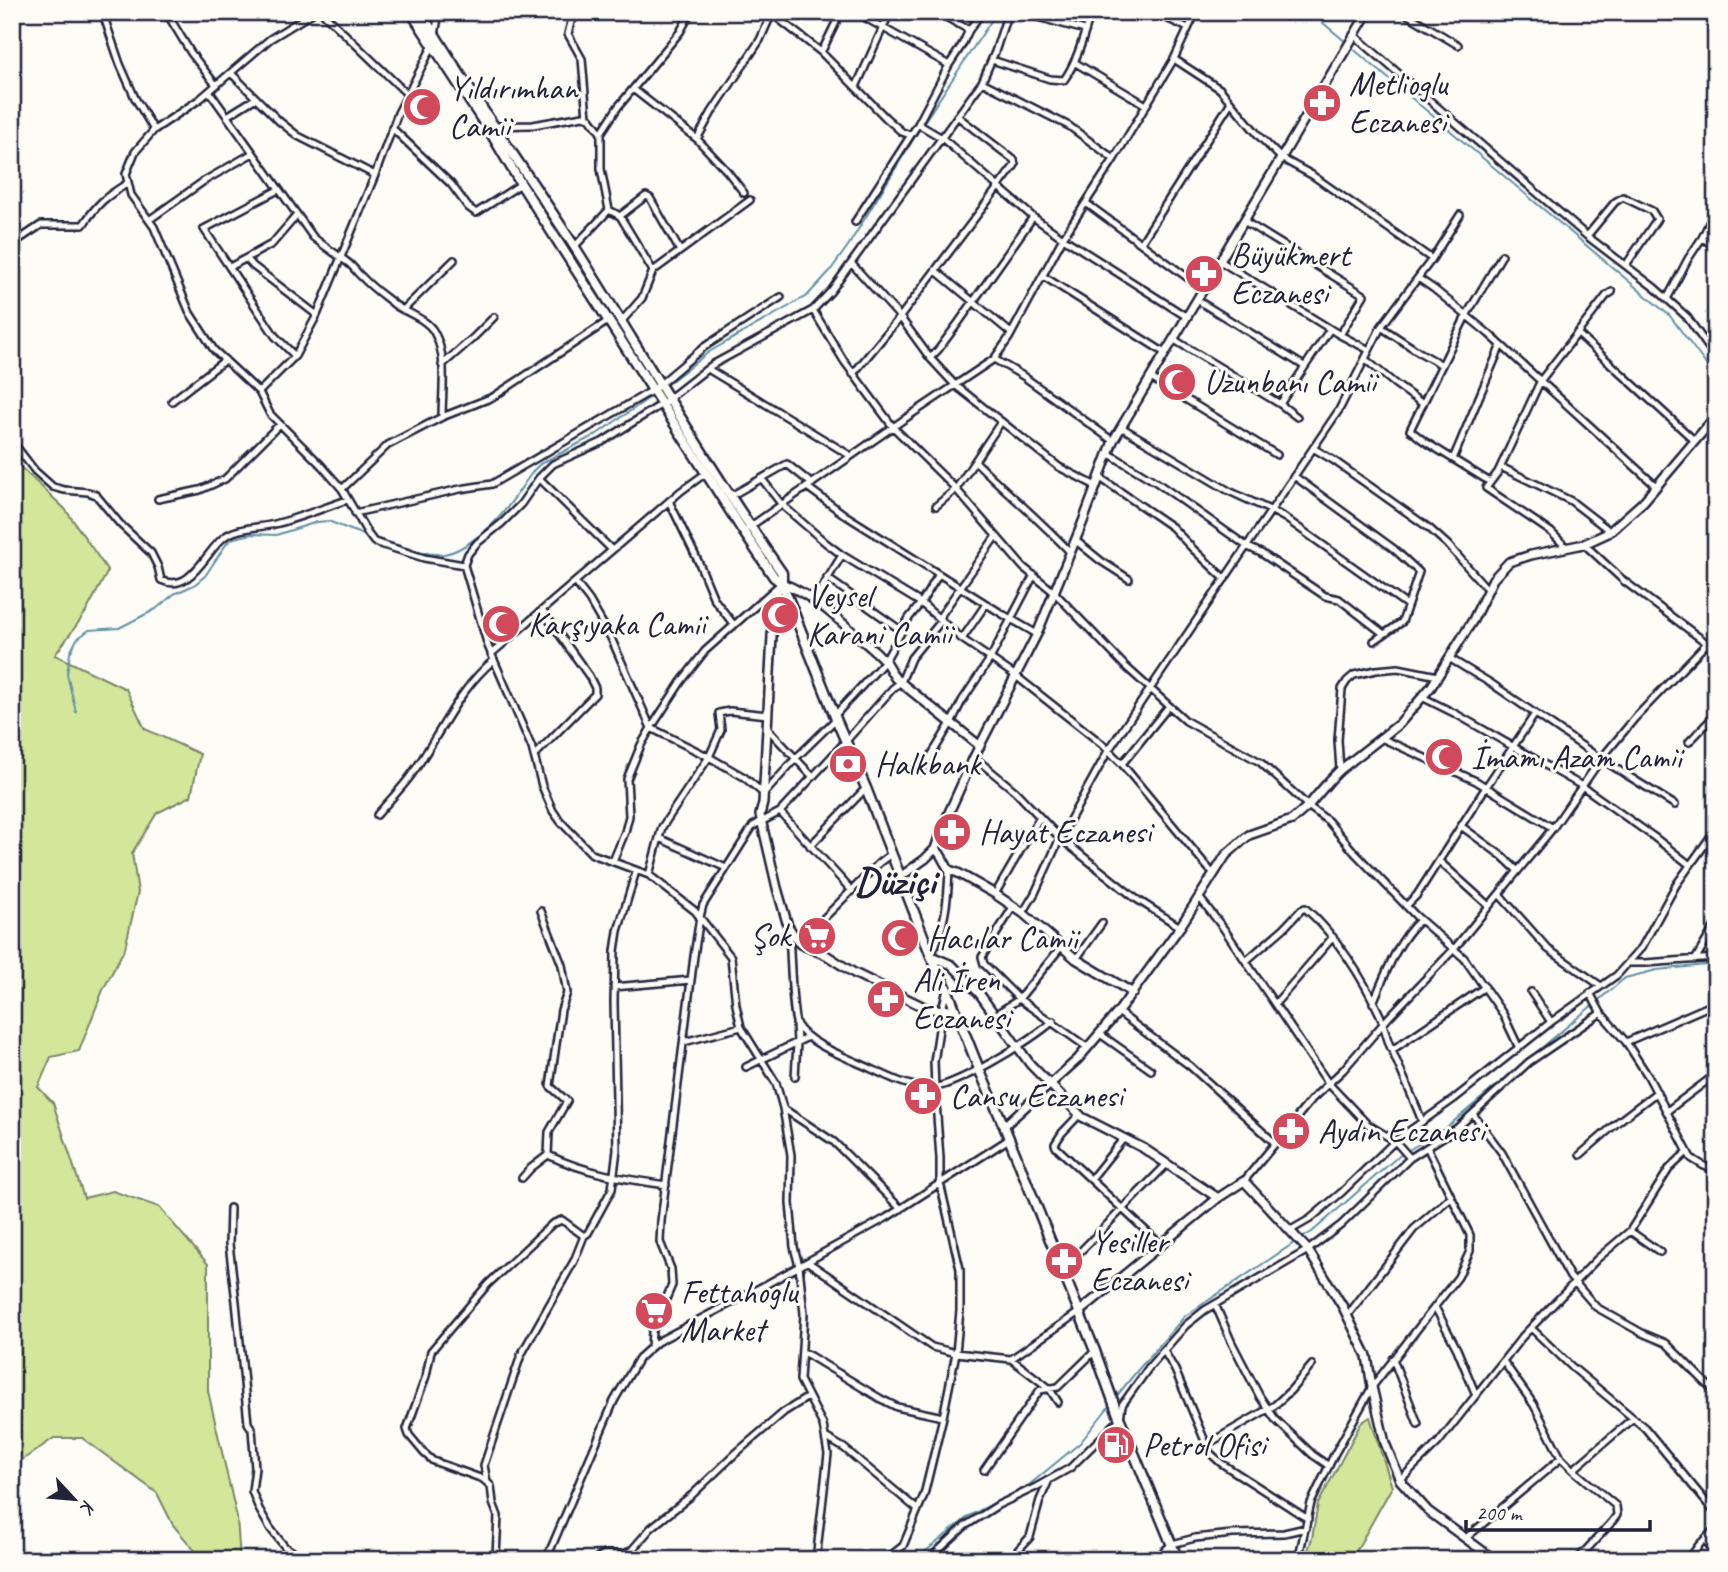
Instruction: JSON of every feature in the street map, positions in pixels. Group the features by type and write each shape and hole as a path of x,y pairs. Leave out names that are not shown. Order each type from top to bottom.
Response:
{"main road":[{"path":"411,12 492,135 608,321 731,496 746,529"},
{"path":"421,12 621,322 706,473 782,573 782,583 931,956 1004,1126 1095,1351 1118,1416 1178,1560"}],"street":[{"path":"99,12 104,17 135,98 154,130"},
{"path":"166,12 216,85"},
{"path":"314,12 270,39 209,91 154,130 135,152 126,174 131,195 154,228 190,313 214,349 259,392 270,414 342,489 374,542 424,558 464,565"},
{"path":"322,12 408,94"},
{"path":"259,392 295,355 317,315 398,113 433,47 439,12"},
{"path":"579,12 571,22 568,34 582,59 587,117"},
{"path":"609,210 601,169 601,133 680,32 691,12"},
{"path":"821,52 841,12"},
{"path":"855,12 949,65"},
{"path":"856,87 890,12"},
{"path":"937,12 968,30"},
{"path":"855,222 910,135 921,126 949,65 968,30 982,12"},
{"path":"355,513 492,484 813,310 831,290 982,82 1008,12"},
{"path":"1020,12 1085,30"},
{"path":"992,60 1050,79 1064,80 1074,62 1091,12"},
{"path":"1153,12 1188,28"},
{"path":"746,529 994,359 1063,239 1174,59 1196,12"},
{"path":"900,877 935,849 979,746 1037,634 1112,441 1368,12"},
{"path":"1403,12 1458,45"},
{"path":"696,139 760,40 771,13 821,52 886,118 902,132 910,135"},
{"path":"1354,37 1587,236 1667,299 1687,317 1716,358"},
{"path":"1174,59 1220,89 1281,158 1312,175 1432,259"},
{"path":"1074,62 1146,105"},
{"path":"231,73 298,136 375,175"},
{"path":"982,82 1069,126 1114,159"},
{"path":"633,89 696,139 744,193"},
{"path":"209,91 313,237 348,262 363,279 403,310 434,330 441,350 442,417"},
{"path":"227,116 256,98"},
{"path":"1141,243 1231,102"},
{"path":"495,126 533,125 583,116 590,118 601,133"},
{"path":"853,374 936,271 1015,165 1014,160 957,116"},
{"path":"921,126 942,138 1033,217 1063,239 1187,317"},
{"path":"392,128 451,184 475,213 521,184"},
{"path":"149,220 204,181 253,153"},
{"path":"12,247 41,225 83,225 97,205 128,183"},
{"path":"278,190 204,229 275,336 295,355"},
{"path":"620,216 646,196 650,198 680,251"},
{"path":"1587,236 1615,202 1623,197 1652,211 1657,219 1626,265"},
{"path":"621,322 642,298 653,271 750,200"},
{"path":"1086,203 1203,289"},
{"path":"1667,299 1702,239 1716,208"},
{"path":"574,247 609,210"},
{"path":"609,210 620,216 653,271"},
{"path":"230,267 272,244 297,215"},
{"path":"1023,913 1108,751 1339,410 1381,327 1432,259 1460,215"},
{"path":"930,358 1033,217"},
{"path":"1244,221 1364,295 1340,335"},
{"path":"12,232 20,239"},
{"path":"1702,239 1716,247"},
{"path":"1490,482 1410,430 1466,316 1502,255"},
{"path":"247,259 317,315"},
{"path":"403,310 454,260"},
{"path":"1220,261 1368,350"},
{"path":"850,263 900,317 930,358 955,385 1059,467 1096,486"},
{"path":"936,271 1011,333"},
{"path":"1043,275 1165,353"},
{"path":"1418,278 1501,345 1656,486"},
{"path":"1567,548 1551,532 1486,488 1501,467 1541,380 1612,292"},
{"path":"780,297 704,347 660,393 601,442 553,464 539,478 522,504 477,543 468,554 464,565 493,657 553,811 592,854 649,874 700,917 731,957 741,1027 776,1083 791,1154 790,1203 804,1314 800,1380 822,1425 828,1454 816,1560"},
{"path":"1197,300 1304,366"},
{"path":"813,310 853,374 893,427 956,489 1023,566 1054,592 1149,690 1186,721 1260,762 1328,821 1406,906 1464,958 1503,1014 1519,1048"},
{"path":"442,365 494,317"},
{"path":"342,489 388,445 442,417 493,397 608,321"},
{"path":"1381,327 1442,365"},
{"path":"1280,404 1330,329"},
{"path":"1577,333 1695,441"},
{"path":"1708,347 1716,337"},
{"path":"1173,340 1297,417"},
{"path":"1453,459 1501,345"},
{"path":"994,359 1023,376 1112,441"},
{"path":"1365,359 1423,404"},
{"path":"172,401 225,360"},
{"path":"708,369 851,456"},
{"path":"1150,378 1277,456"},
{"path":"1004,1126 1100,1034 1180,927 1226,855 1250,835 1292,820 1340,770 1399,724 1438,676 1473,620 1493,579 1509,562 1584,544 1608,533 1643,502 1716,416"},
{"path":"936,506 956,489 1001,422"},
{"path":"158,499 200,490 225,479 279,424"},
{"path":"1121,428 1229,491 1272,511 1331,549 1407,605"},
{"path":"12,441 35,471 53,486 96,495 120,524 151,553 158,567 160,580 168,583 181,581 196,572 222,539 232,533 277,523 347,500"},
{"path":"1313,448 1429,528 1488,590"},
{"path":"1108,453 1156,482 1248,547 1325,596 1339,599 1384,634"},
{"path":"976,462 1044,524 1070,552"},
{"path":"731,496 787,464 845,515 1037,634"},
{"path":"1501,467 1571,501 1606,528 1608,533"},
{"path":"377,815 409,779 465,691 493,657 542,610 669,501 706,473"},
{"path":"1294,476 1386,543 1419,572 1402,622 1374,641"},
{"path":"1099,477 1172,527 1225,579"},
{"path":"539,478 612,550"},
{"path":"762,479 782,505 842,555 921,603 962,639 1016,676 1102,744 1122,764 1213,875"},
{"path":"669,501 714,600 734,625"},
{"path":"651,1347 652,1332 672,1286 671,1269 660,1242 691,980 704,905 753,826 780,812 901,682 911,658 996,536"},
{"path":"1075,540 1129,579"},
{"path":"1584,544 1624,581 1716,650"},
{"path":"814,601 842,555"},
{"path":"764,794 885,661 909,618 939,574"},
{"path":"919,771 926,764 990,659 1034,575"},
{"path":"827,578 902,631"},
{"path":"575,582 611,638 651,728 744,777 764,794"},
{"path":"613,862 629,816 627,779 640,745 681,682 705,651 782,583"},
{"path":"782,583 799,590 814,601 885,661 895,678 979,746"},
{"path":"782,583 774,599 764,794 760,815 788,926 797,1043 795,1077"},
{"path":"962,639 986,604"},
{"path":"534,757 595,694 589,676 542,610"},
{"path":"1011,1359 1079,1312 1160,1244 1244,1181 1311,1100 1343,1070 1382,1024 1454,949 1553,828 1601,759 1635,718 1707,643"},
{"path":"1449,658 1675,805"},
{"path":"1340,770 1338,740 1342,689 1347,681 1354,675 1398,668 1438,676"},
{"path":"1422,697 1582,786 1690,866"},
{"path":"1122,764 1169,706"},
{"path":"649,874 662,827 709,757 721,730 719,713 730,711 768,715"},
{"path":"1406,906 1417,895 1535,714"},
{"path":"1689,742 1716,714"},
{"path":"767,728 813,776"},
{"path":"1381,738 1486,787 1553,828"},
{"path":"974,757 1015,792 1060,838 1135,898 1180,927"},
{"path":"810,846 866,788"},
{"path":"780,812 852,891"},
{"path":"995,894 1040,817"},
{"path":"1461,826 1518,871"},
{"path":"1293,1232 1422,1121 1617,975 1642,947 1676,885 1716,830"},
{"path":"659,838 726,868"},
{"path":"935,849 949,870 948,902 939,941 931,956 952,965 979,993 1030,1064 1080,1114 1143,1148 1218,1198"},
{"path":"800,944 891,854"},
{"path":"1439,861 1489,906"},
{"path":"949,870 995,894 1023,913 1076,958 1133,993"},
{"path":"487,1482 484,1465 522,1355 574,1261 584,1236 612,1189 617,1150 615,951 618,931 636,871"},
{"path":"1499,894 1548,949 1601,986"},
{"path":"1199,897 1224,929 1328,1083 1367,1124 1396,1143 1409,1157"},
{"path":"1013,907 982,957 984,964 1019,999 1088,1048"},
{"path":"1245,961 1305,908 1333,937 1381,1017 1422,1121"},
{"path":"541,911 562,965 567,993 561,1010 550,1086 567,1101 549,1132 548,1155"},
{"path":"1373,1003 1401,944 1420,920"},
{"path":"1076,958 1102,923"},
{"path":"1695,960 1716,924"},
{"path":"788,926 800,944 826,955 854,973 928,1009 956,1010"},
{"path":"1275,1004 1333,937"},
{"path":"995,1015 1019,999 1061,947"},
{"path":"1628,963 1716,958"},
{"path":"614,987 691,980"},
{"path":"1392,1050 1486,987"},
{"path":"885,1560 903,1546 924,1494 956,1353 960,1269 940,1183 934,1062 947,989"},
{"path":"1531,992 1551,1022"},
{"path":"1591,995 1600,1011 1626,1042 1657,1092 1691,1158 1716,1171"},
{"path":"1626,1042 1716,1003"},
{"path":"928,1560 965,1526 998,1505 1070,1468 1118,1416 1122,1405 1150,1366 1186,1325 1341,1225 1409,1157 1457,1128 1529,1062 1600,1011"},
{"path":"1118,1012 1190,1066 1275,1143"},
{"path":"796,1024 808,1037 841,1056 907,1084 935,1088 999,1059 1052,1021"},
{"path":"684,1042 741,1027"},
{"path":"1100,1034 1151,1070"},
{"path":"746,1067 808,1037"},
{"path":"1667,1111 1716,1074"},
{"path":"1580,1155 1657,1092"},
{"path":"783,1108 834,1142 901,1209"},
{"path":"1080,1114 1062,1133 1055,1144 1056,1147 1160,1244"},
{"path":"1472,1114 1502,1153 1570,1278 1596,1307 1666,1343 1716,1393"},
{"path":"1091,1179 1124,1138"},
{"path":"546,1560 614,1401 639,1358 651,1347 901,1209 1009,1139"},
{"path":"1298,1560 1311,1503 1372,1387 1458,1277 1470,1251 1470,1235 1427,1147"},
{"path":"1399,1479 1438,1443 1531,1328 1597,1259 1630,1231 1668,1169 1687,1152"},
{"path":"548,1155 563,1163 614,1178 666,1185"},
{"path":"522,1178 548,1155"},
{"path":"1062,1270 1167,1164"},
{"path":"1244,1181 1307,1249 1348,1316 1367,1356 1385,1443 1399,1479 1428,1511 1495,1560"},
{"path":"1348,1316 1414,1228 1451,1197"},
{"path":"230,1208 229,1244 247,1423 252,1429 255,1468 252,1491 270,1528 285,1547 307,1560"},
{"path":"498,1560 498,1516 491,1486 483,1479 433,1461 407,1429 426,1376 431,1350 488,1284 552,1224 562,1220 584,1236"},
{"path":"1630,1231 1660,1252"},
{"path":"808,1262 932,1347 956,1353 1011,1359 1049,1388 1058,1402"},
{"path":"1215,1304 1260,1397 1275,1419 1313,1455 1329,1466"},
{"path":"1435,1307 1457,1349 1476,1395"},
{"path":"1531,1328 1644,1428 1716,1514"},
{"path":"984,1470 1041,1390 1058,1387 1095,1351"},
{"path":"1164,1351 1175,1370 1210,1453 1221,1463 1308,1519"},
{"path":"802,1352 897,1407 943,1417"},
{"path":"1393,1359 1418,1424"},
{"path":"1503,1361 1534,1405 1561,1458 1616,1506 1617,1515 1577,1560"},
{"path":"1206,1445 1275,1405 1311,1365"},
{"path":"593,1560 605,1554 631,1551 651,1528 692,1495 734,1454 784,1412 808,1398"},
{"path":"1573,1470 1633,1418"},
{"path":"825,1437 844,1448 918,1510"},
{"path":"1466,1538 1561,1458"},
{"path":"1022,1560 1018,1550 1030,1537 1040,1500 1049,1480"},
{"path":"1154,1560 1172,1544 1195,1538 1284,1533 1306,1528"},
{"path":"1688,1560 1716,1528"},
{"path":"1705,1539 1716,1556"},
{"path":"631,1551 636,1560"},
{"path":"716,1560 735,1555 742,1560"}],"green space":[{"path":"12,459 65,509 108,571 86,612 55,655 126,689 145,729 200,754 191,796 157,813 132,853 138,892 125,948 103,990 79,1051 51,1057 38,1087 53,1103 84,1198 113,1191 159,1207 208,1264 208,1391 237,1518 240,1560 208,1560 200,1557 173,1525 157,1493 82,1438 54,1438 18,1463 12,1461"},
{"path":"1370,1417 1392,1487 1351,1560 1305,1560 1318,1504 1361,1423"}],"waterway":[{"path":"665,386 709,352 807,296 830,271 997,12"},
{"path":"1310,12 1347,43"},
{"path":"1351,47 1670,316 1716,378"},
{"path":"375,538 428,553 444,554 460,548 478,537 500,516 540,464 597,434 652,396"},
{"path":"76,712 67,674 70,653 77,639 89,630 119,628 156,609 174,594 194,585 205,576 227,543 234,538 252,534 276,535 328,521 366,536"},
{"path":"1407,1151 1447,1127 1625,978 1657,970 1716,964"},
{"path":"1302,1238 1402,1154"},
{"path":"1115,1398 1185,1316 1297,1241"},
{"path":"915,1560 969,1516 1029,1485 1080,1443 1110,1405"}],"place":[{"name":"Metlioglu Eczanesi","path":"1322,103"},
{"name":"Yıldırımhan Camii","path":"422,107"},
{"name":"Büyükmert Eczanesi","path":"1204,274"},
{"name":"Uzunbanı Camii","path":"1177,382"},
{"name":"Veysel Karani Camii","path":"780,615"},
{"name":"Karşıyaka Camii","path":"501,624"},
{"name":"İmamı Azam Camii","path":"1444,757"},
{"name":"Halkbank","path":"848,764"},
{"name":"Hayat Eczanesi","path":"952,832"},
{"name":"Şok","path":"817,936"},
{"name":"Hacılar Camii","path":"900,938"},
{"name":"Ali İren Eczanesi","path":"886,999"},
{"name":"Cansu Eczanesi","path":"923,1096"},
{"name":"Aydın Eczanesi","path":"1291,1131"},
{"name":"Yesiller Eczanesi","path":"1064,1261"},
{"name":"Fettahoglu Market","path":"654,1311"},
{"name":"Petrol Ofisi","path":"1116,1445"}],"district":[{"name":"Düziçi","path":"895,881"}]}
